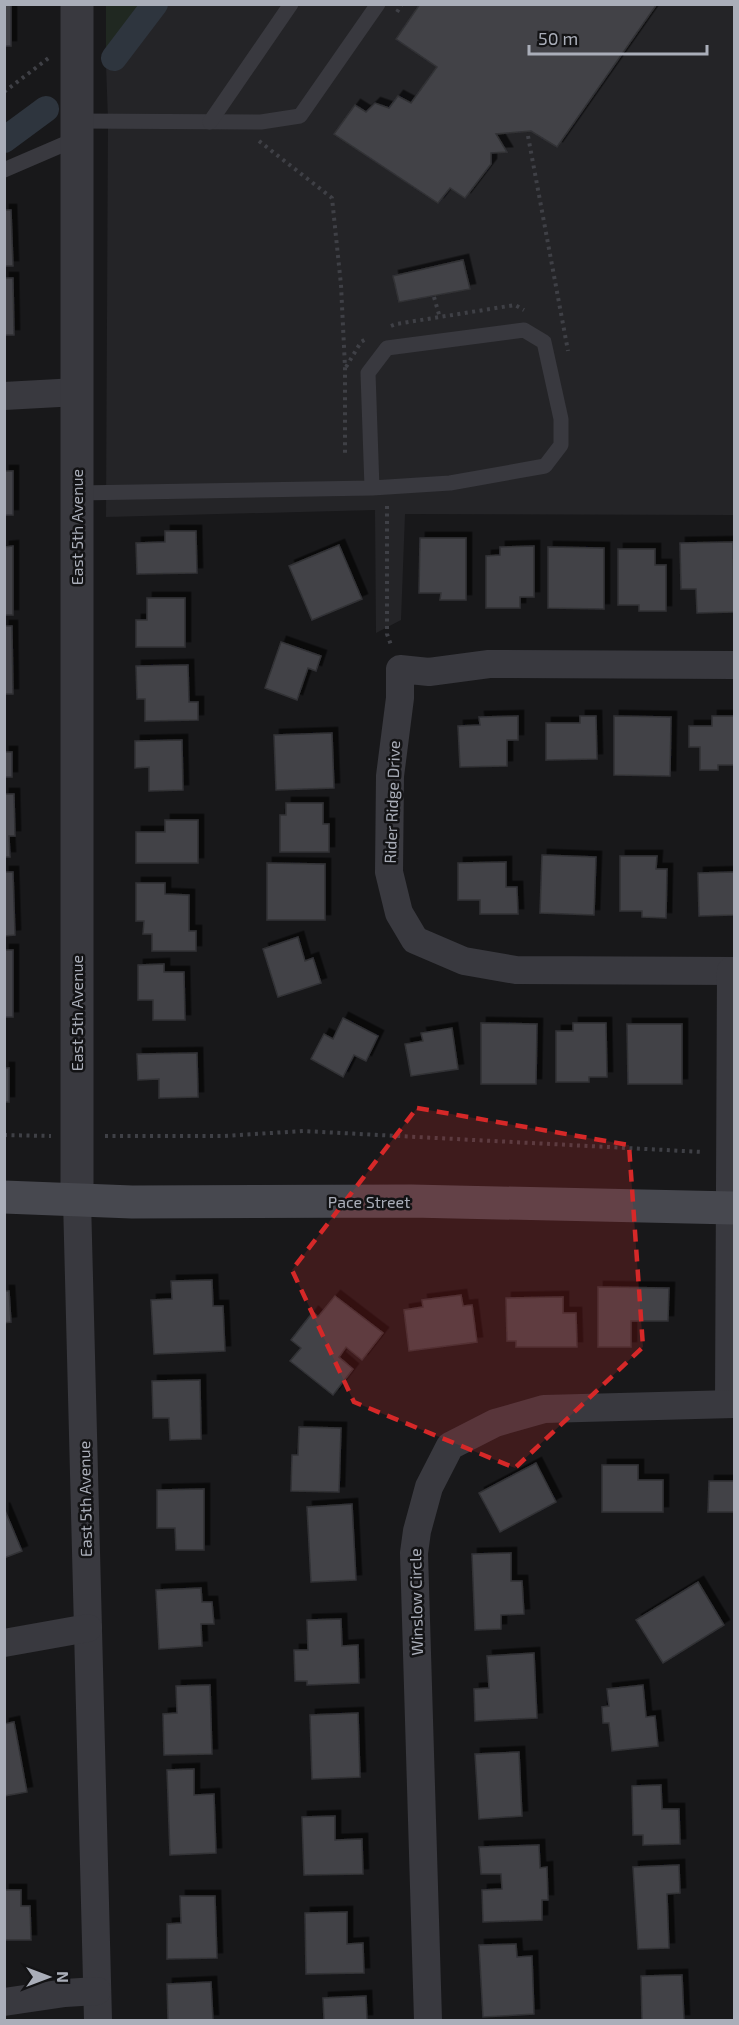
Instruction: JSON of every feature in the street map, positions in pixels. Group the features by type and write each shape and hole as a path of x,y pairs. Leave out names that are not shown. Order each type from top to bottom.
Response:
{"main road":[{"name":"Pace Street","path":"4,1197 132,1202 411,1202 733,1208"}],"street":[{"name":"East 5th Avenue","path":"77,4 77,1200 98,2020"},
{"path":"4,396 77,392"},
{"path":"400,669 429,672 489,664 735,665"},
{"name":"Rider Ridge Drive","path":"400,669 400,698 390,776 389,872 399,913 415,940 464,961 516,970 733,971"},
{"path":"732,1403 733,971"},
{"name":"Winslow Circle","path":"428,2020 414,1553 417,1531 429,1487 450,1446 495,1423 544,1408 732,1403"},
{"path":"4,1643 88,1628"},
{"path":"4,2002 65,1993 97,1992"}],"lane":[{"path":"210,122 291,4"},
{"path":"4,170 76,130 210,122 261,122 300,116 378,4"},
{"path":"77,493 380,488 450,483 545,465 561,445 561,419 544,342 524,330 387,348 368,373 380,488"}],"path":[{"path":"250,135 332,198 341,285 345,367 345,455"},
{"path":"528,136 569,356"},
{"path":"435,297 440,318"},
{"path":"380,488 387,634 400,669"},
{"path":"104,1136 224,1136 303,1131 703,1152"},
{"path":"4,1135 52,1136"}],"highlighted area":[{"path":"417,1108 629,1145 643,1347 515,1468 354,1402 292,1270"}],"shaded area":[{"path":"106,5 152,5 106,64"},
{"path":"152,5 734,5 734,515 405,514 401,620 376,633 375,510 106,517 108,120 106,64"}],"building":[{"path":"4,4 11,4 11,46 4,46"},
{"path":"420,4 657,4 557,147 531,131 496,134 507,152 491,153 491,164 465,198 450,188 438,203 334,134 355,105 366,112 375,103 389,108 398,96 411,103 437,67 396,39"},
{"path":"4,210 11,210 13,266 4,266"},
{"path":"463,260 470,289 399,302 393,276"},
{"path":"4,278 13,278 14,335 4,335"},
{"path":"4,471 13,471 13,515 4,515"},
{"path":"165,531 196,531 197,573 137,574 136,543 165,542"},
{"path":"420,538 466,538 466,600 440,600 441,593 419,593"},
{"path":"733,542 734,612 697,613 696,589 681,589 680,543"},
{"path":"339,545 362,599 312,620 289,566"},
{"path":"13,546 13,615 4,615 4,547"},
{"path":"534,546 534,597 520,597 520,608 486,608 486,556 500,555 500,547"},
{"path":"548,547 604,548 604,609 548,608"},
{"path":"618,549 655,549 655,565 666,565 666,611 639,611 639,605 618,605"},
{"path":"147,598 185,598 185,647 136,647 136,620 147,620"},
{"path":"4,626 12,626 13,694 4,694"},
{"path":"281,642 321,656 316,671 308,668 297,700 265,688"},
{"path":"188,665 189,702 198,702 198,720 145,721 145,699 137,699 136,666"},
{"path":"518,716 518,740 507,740 507,766 460,767 458,726 480,725 479,717"},
{"path":"580,716 596,716 597,759 546,760 546,723 580,723"},
{"path":"614,716 671,717 670,776 614,775"},
{"path":"712,716 734,716 734,765 718,765 718,770 700,770 700,747 689,747 689,726 712,726"},
{"path":"332,733 334,788 276,790 274,735"},
{"path":"182,740 183,790 149,791 149,767 135,768 135,741"},
{"path":"4,752 12,752 12,777 4,777"},
{"path":"4,794 14,794 15,836 9,836 10,857 4,857"},
{"path":"286,803 323,803 323,824 329,824 329,852 280,852 280,815 286,815"},
{"path":"165,820 198,820 198,863 136,863 136,832 165,832"},
{"path":"542,855 596,857 594,915 540,913"},
{"path":"620,856 657,856 656,869 667,869 666,918 642,917 642,911 620,911"},
{"path":"506,862 506,887 517,887 518,914 480,914 480,900 458,900 458,863"},
{"path":"267,863 325,864 325,920 267,920"},
{"path":"4,872 13,872 15,935 4,936"},
{"path":"734,872 734,915 699,916 698,873"},
{"path":"136,883 165,883 165,894 189,895 189,931 196,931 196,951 152,951 152,934 143,934 144,921 136,921"},
{"path":"298,937 305,961 313,958 321,983 278,997 263,949"},
{"path":"4,950 13,950 13,1017 4,1017"},
{"path":"164,964 164,972 184,972 185,1020 153,1020 153,1000 138,1000 138,965"},
{"path":"343,1018 378,1036 366,1061 354,1055 343,1077 311,1059 324,1034 333,1039"},
{"path":"481,1023 537,1024 536,1084 481,1084"},
{"path":"573,1023 606,1023 607,1077 589,1077 589,1082 556,1082 556,1031 573,1031"},
{"path":"627,1024 682,1024 682,1084 628,1084"},
{"path":"452,1028 458,1069 411,1076 405,1044 423,1041 421,1033"},
{"path":"197,1053 198,1097 159,1098 159,1079 138,1080 137,1054"},
{"path":"4,1068 9,1068 9,1102 4,1102"},
{"path":"212,1280 213,1306 223,1306 225,1351 154,1354 151,1300 172,1299 171,1281"},
{"path":"598,1287 669,1288 668,1321 631,1321 631,1347 598,1347"},
{"path":"4,1291 9,1291 11,1322 4,1323"},
{"path":"461,1295 463,1306 472,1305 477,1342 409,1351 404,1310 423,1307 422,1300"},
{"path":"335,1296 383,1333 362,1360 346,1347 339,1357 353,1369 333,1395 290,1361 301,1348 291,1340 313,1312 318,1317"},
{"path":"563,1297 563,1313 576,1313 577,1347 516,1347 516,1341 507,1341 506,1298"},
{"path":"200,1380 201,1439 170,1440 169,1418 153,1418 152,1381"},
{"path":"299,1427 341,1428 339,1492 291,1491 292,1455 298,1455"},
{"path":"536,1463 556,1502 500,1532 479,1493"},
{"path":"602,1465 638,1465 638,1480 663,1480 663,1512 602,1512"},
{"path":"709,1481 734,1481 734,1512 708,1512"},
{"path":"204,1489 204,1550 176,1550 175,1528 157,1528 157,1490"},
{"path":"352,1504 356,1580 311,1582 307,1507"},
{"path":"4,1508 22,1551 4,1558"},
{"path":"511,1553 511,1581 522,1581 524,1614 501,1615 501,1629 475,1630 472,1554"},
{"path":"698,1582 724,1625 663,1663 636,1620"},
{"path":"201,1588 202,1602 212,1602 214,1624 201,1624 202,1646 159,1649 156,1590"},
{"path":"341,1619 342,1646 358,1645 359,1683 307,1685 307,1681 295,1681 294,1650 308,1650 307,1620"},
{"path":"534,1653 537,1718 475,1721 474,1689 489,1688 487,1656"},
{"path":"210,1685 212,1754 164,1755 163,1714 177,1713 176,1686"},
{"path":"643,1685 646,1717 655,1716 658,1746 612,1751 609,1723 603,1723 602,1707 609,1706 607,1689"},
{"path":"358,1713 360,1777 312,1779 310,1715"},
{"path":"14,1722 27,1792 4,1796 4,1724"},
{"path":"519,1752 522,1816 479,1819 475,1754"},
{"path":"194,1769 194,1795 214,1794 216,1853 170,1855 167,1770"},
{"path":"661,1785 662,1809 679,1809 680,1844 643,1845 643,1835 633,1835 632,1786"},
{"path":"335,1816 335,1840 362,1839 363,1874 304,1875 302,1817"},
{"path":"539,1845 540,1868 547,1867 548,1900 542,1900 542,1920 483,1922 482,1890 502,1889 501,1874 481,1874 479,1847"},
{"path":"679,1865 680,1893 667,1894 669,1948 638,1949 633,1867"},
{"path":"4,1890 21,1890 21,1906 30,1906 31,1940 4,1940"},
{"path":"180,1896 215,1896 217,1958 167,1959 167,1924 181,1923"},
{"path":"347,1912 347,1944 363,1943 364,1973 306,1974 305,1913"},
{"path":"516,1944 517,1957 532,1956 534,2014 483,2017 479,1945"},
{"path":"682,1975 684,2020 642,2020 641,1976"},
{"path":"211,1982 213,2020 168,2020 167,1984"},
{"path":"366,1996 367,2020 324,2020 323,1998"}],"waterway":[{"path":"114,58 155,4"},
{"path":"4,140 46,109"}]}
